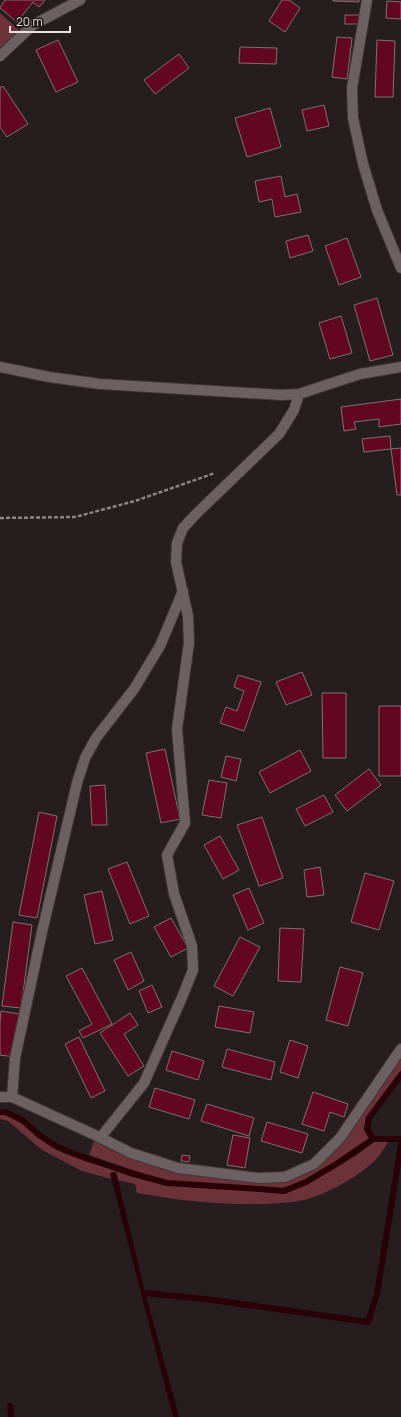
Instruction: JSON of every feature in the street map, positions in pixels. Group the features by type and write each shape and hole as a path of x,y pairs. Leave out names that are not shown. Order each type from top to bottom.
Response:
{"street":[{"path":"0,56 33,25 80,0"},
{"path":"367,0 352,88 353,118 363,164 377,210 401,268"},
{"path":"0,367 49,377 100,384 281,395 299,394 330,382 360,374 401,367"},
{"path":"100,1138 144,1083 184,995 193,970 192,946 174,894 167,855 185,823 177,729 189,643 188,616 176,562 177,544 183,528 196,513 279,434 294,410 299,394"},
{"path":"12,1097 15,1058 42,932 77,783 83,764 96,738 134,689 160,646 183,591"},
{"path":"0,1097 12,1097 131,1154 178,1168 258,1178 285,1177 314,1164 340,1138 401,1049"}],"path":[{"path":"0,518 75,517 135,502 216,473"}],"shaded area":[{"path":"0,13 20,31 0,49"},
{"path":"401,1056 401,1070 366,1117 364,1130 369,1139 303,1181 283,1188 165,1181 89,1155 94,1141 118,1153 161,1169 211,1177 311,1171"},
{"path":"0,1113 17,1119 37,1137 57,1150 87,1162 165,1185 178,1186 287,1192 310,1183 357,1155 375,1141 388,1142 372,1163 350,1180 333,1189 305,1200 266,1204 202,1202 137,1193 135,1184 118,1180 116,1172 110,1173 111,1179 82,1171 42,1150 8,1121 0,1119"},
{"path":"116,1172 144,1288 179,1417 173,1417 110,1173"}],"building":[{"path":"5,0 45,0 39,7 33,2 17,22 0,8"},
{"path":"282,0 289,0 300,8 285,32 269,21"},
{"path":"359,0 359,2 333,1"},
{"path":"387,1 401,2 401,19 386,18"},
{"path":"345,15 360,15 360,24 345,24"},
{"path":"337,37 352,38 347,79 332,77"},
{"path":"58,40 78,82 56,92 36,50"},
{"path":"377,40 395,41 393,97 375,97"},
{"path":"240,47 277,48 276,64 239,63"},
{"path":"179,54 189,68 155,94 144,80"},
{"path":"3,86 28,124 7,137 0,127 0,88"},
{"path":"324,105 329,126 307,131 302,110"},
{"path":"270,108 281,147 247,157 235,118"},
{"path":"281,176 285,197 297,194 301,212 275,217 272,199 259,202 255,181"},
{"path":"308,235 313,251 290,258 286,241"},
{"path":"347,238 361,277 339,285 325,246"},
{"path":"377,298 393,355 370,361 354,305"},
{"path":"341,316 352,353 330,359 319,323"},
{"path":"401,399 401,424 379,427 379,419 354,422 356,429 344,431 341,407"},
{"path":"390,436 391,449 364,452 362,439"},
{"path":"401,448 401,495 397,495 391,449"},
{"path":"302,672 312,695 286,705 276,682"},
{"path":"238,675 261,682 244,731 220,723 226,707 237,711 244,691 234,687"},
{"path":"322,693 346,693 346,758 323,758"},
{"path":"379,706 401,706 401,776 379,776"},
{"path":"165,749 180,819 161,823 146,753"},
{"path":"300,750 311,771 270,793 259,772"},
{"path":"226,756 241,759 236,781 221,777"},
{"path":"369,769 381,785 347,811 335,795"},
{"path":"209,780 227,783 221,818 202,815"},
{"path":"105,785 107,825 92,825 90,786"},
{"path":"324,795 333,812 305,826 296,809"},
{"path":"39,812 57,816 37,918 19,915"},
{"path":"262,817 283,878 259,886 237,825"},
{"path":"220,836 239,870 223,879 204,845"},
{"path":"127,862 149,916 130,924 108,869"},
{"path":"320,867 324,895 307,897 304,870"},
{"path":"365,873 394,881 379,930 351,922"},
{"path":"249,888 264,923 248,930 233,895"},
{"path":"102,891 113,940 95,944 84,895"},
{"path":"171,918 188,948 171,957 154,927"},
{"path":"13,922 32,925 21,1008 2,1006"},
{"path":"280,928 304,929 301,982 278,981"},
{"path":"240,937 260,947 233,996 214,986"},
{"path":"131,952 144,981 128,990 114,960"},
{"path":"340,967 363,973 348,1026 326,1020"},
{"path":"82,968 112,1024 83,1038 79,1031 92,1024 66,976"},
{"path":"152,985 162,1007 148,1013 139,991"},
{"path":"219,1006 254,1012 250,1033 215,1027"},
{"path":"1,1011 19,1014 14,1057 0,1055"},
{"path":"130,1013 138,1025 124,1034 144,1066 128,1076 100,1033"},
{"path":"79,1037 105,1091 91,1098 65,1044"},
{"path":"290,1040 308,1046 298,1078 280,1072"},
{"path":"227,1049 275,1062 271,1080 222,1067"},
{"path":"172,1051 204,1061 198,1080 166,1070"},
{"path":"155,1088 195,1100 189,1119 149,1107"},
{"path":"313,1092 348,1104 344,1117 330,1112 324,1131 302,1124"},
{"path":"207,1104 254,1118 249,1136 201,1121"},
{"path":"267,1122 308,1134 302,1153 261,1141"},
{"path":"233,1135 250,1138 245,1168 227,1165"},
{"path":"182,1155 190,1156 189,1162 181,1161"}],"waterway":[{"path":"373,1139 367,1129 369,1118 401,1075"},
{"path":"0,1112 5,1112 22,1120 54,1145 69,1152 130,1173 167,1183 284,1191 306,1182 338,1163 373,1139 401,1139"},
{"path":"146,1293 213,1300 368,1322 377,1294 401,1145"},
{"path":"10,1406 11,1417"}]}
